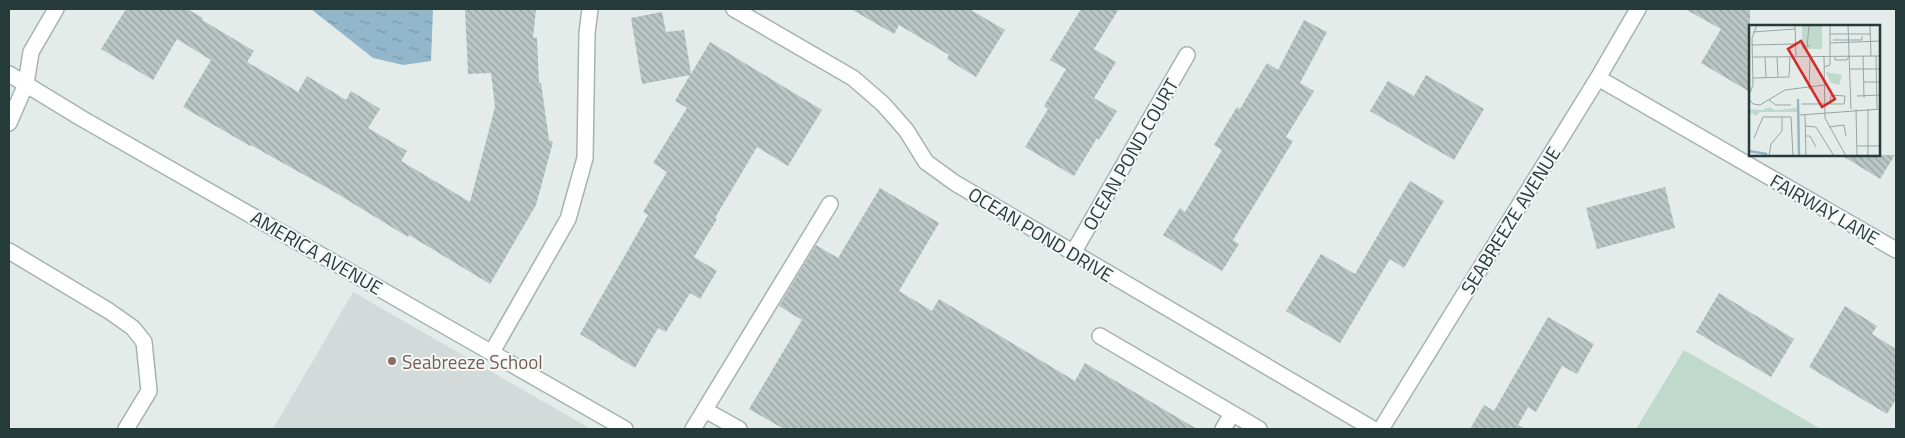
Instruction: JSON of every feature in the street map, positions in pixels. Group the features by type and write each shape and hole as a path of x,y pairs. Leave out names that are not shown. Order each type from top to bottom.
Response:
{"street":[{"path":"9,123 26,84 31,52 56,9"},
{"path":"492,352 568,219 584,158 587,32 590,9"},
{"name":"OCEAN POND DRIVE","path":"734,9 853,78 883,104 906,130 926,162 955,183 1373,429"},
{"name":"SEABREEZE AVENUE","path":"1381,429 1598,78 1638,9"},
{"name":"OCEAN POND COURT","path":"1073,253 1187,55"},
{"name":"AMERICA AVENUE","path":"9,74 81,118 625,429"},
{"name":"FAIRWAY LANE","path":"1598,78 1896,250"},
{"path":"693,429 830,204"},
{"path":"9,251 109,311 132,328 144,342 149,391 126,429"},
{"path":"1100,336 1259,429"},
{"path":"705,410 739,429"},
{"path":"1223,429 1232,414"}],"shaded area":[{"name":"Seabreeze School","path":"353,292 591,429 273,429"}],"green space":[{"path":"1684,350 1821,429 1636,429"}],"water":[{"path":"311,9 433,9 431,61 403,65 373,58"}],"building":[{"path":"126,9 187,9 254,51 247,62 298,92 307,76 346,100 351,91 380,109 368,128 407,151 401,161 470,202 495,107 491,73 468,74 465,9 536,9 533,38 537,37 539,83 541,83 549,140 553,142 536,205 490,284 331,190 183,107 211,60 177,39 153,80 101,49"},
{"path":"851,9 969,9 1005,30 976,77 947,59 949,55 899,25 894,34"},
{"path":"1081,9 1119,9 1094,49 1116,62 1094,98 1117,111 1099,140 1097,138 1074,176 1025,147 1048,109 1044,106 1066,69 1050,60"},
{"path":"1685,9 1750,9 1749,91 1701,63 1721,29"},
{"path":"662,12 666,32 684,30 691,74 710,42 822,110 788,166 757,147 694,257 717,271 700,299 690,293 666,332 658,328 635,368 580,334 648,215 643,212 667,172 653,163 687,108 675,101 690,75 642,84 631,18"},
{"path":"1304,20 1327,32 1300,83 1314,91 1286,137 1293,141 1233,240 1239,244 1222,271 1163,235 1180,208 1185,212 1222,150 1214,145 1237,107 1240,109 1267,63 1278,70"},
{"path":"1426,75 1484,109 1454,160 1370,111 1388,81 1414,96"},
{"path":"1895,155 1880,179 1843,156"},
{"path":"1410,181 1444,201 1404,268 1390,259 1340,343 1286,311 1321,254 1355,274"},
{"path":"1665,187 1675,228 1597,249 1586,208"},
{"path":"880,188 939,223 899,291 932,311 939,299 1075,381 1085,363 1197,429 784,429 749,409 802,320 779,306 816,245 838,258"},
{"path":"1719,293 1794,339 1771,377 1696,332"},
{"path":"1845,306 1877,326 1872,334 1896,349 1896,399 1887,414 1809,367"},
{"path":"1548,317 1594,344 1577,374 1562,366 1536,412 1528,407 1518,425 1525,429 1470,429 1484,405 1494,411"}],"place":[{"name":"Seabreeze School","path":"392,361"}]}
